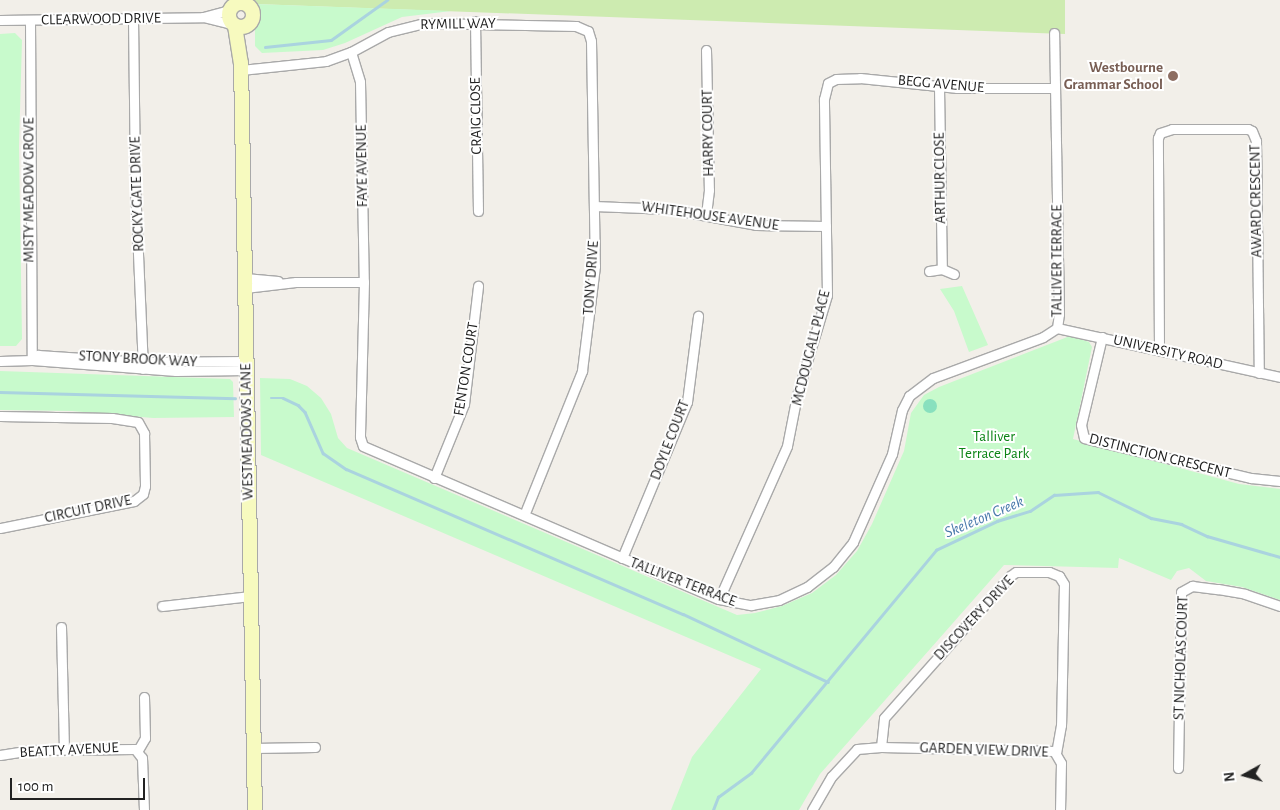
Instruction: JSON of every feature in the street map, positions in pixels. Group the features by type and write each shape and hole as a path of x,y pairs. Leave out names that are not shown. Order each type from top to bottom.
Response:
{"street":[{"path":"240,3 250,8 247,26 233,13 240,3"},
{"name":"WESTMEADOWS LANE","path":"241,62 250,8"},
{"name":"WESTMEADOWS LANE","path":"233,13 241,62 254,810"},
{"name":"CLEARWOOD DRIVE","path":"0,20 203,17 233,13"},
{"name":"CLEARWOOD DRIVE","path":"203,17 233,13"},
{"name":"ROCKY GATE DRIVE","path":"133,18 134,185 143,365"},
{"name":"MISTY MEADOW GROVE","path":"30,20 28,208 32,360"},
{"name":"RYMILL WAY","path":"241,62 275,66 317,63 352,52 409,26 475,22 576,26 588,31"},
{"name":"CRAIG CLOSE","path":"475,22 478,211"},
{"name":"TONY DRIVE","path":"524,515 582,372 595,266 591,41 588,31"},
{"name":"TALLIVER TERRACE","path":"364,282 361,443 368,450 719,599 751,605 779,600 807,587 833,567 852,542 892,454 902,410 909,396 934,378 1043,337 1057,328 1059,314 1054,33"},
{"name":"HARRY COURT","path":"706,50 709,190 706,215"},
{"name":"FAYE AVENUE","path":"352,52 360,82 364,282"},
{"name":"BEGG AVENUE","path":"828,83 839,78 880,79 939,87 1055,88"},
{"name":"MCDOUGALL PLACE","path":"719,599 787,446 797,395 827,295 824,99 828,83"},
{"name":"ARTHUR CLOSE","path":"939,87 942,269"},
{"name":"AWARD CRESCENT","path":"1159,350 1158,138 1160,133 1172,129 1248,129 1252,131 1256,141 1259,373"},
{"name":"WHITEHOUSE AVENUE","path":"594,206 669,208 756,225 826,226"},
{"path":"929,272 942,269 954,274"},
{"path":"245,283 364,282"},
{"name":"FENTON COURT","path":"434,478 464,404 478,286"},
{"name":"DOYLE COURT","path":"622,558 687,402 698,316"},
{"name":"UNIVERSITY ROAD","path":"1057,328 1280,377"},
{"name":"DISTINCTION CRESCENT","path":"1102,337 1081,425 1084,438 1244,476 1280,481"},
{"name":"STONY BROOK WAY","path":"0,361 32,360 143,365 246,366"},
{"name":"CIRCUIT DRIVE","path":"0,416 104,418 138,422 144,433 145,486 143,494 134,501 0,528"},
{"name":"DISCOVERY DRIVE","path":"882,747 884,718 1010,576 1016,572 1049,572 1059,576 1064,584 1061,734 1056,752"},
{"name":"ST NICHOLAS COURT","path":"1178,768 1180,592 1189,586 1218,589 1245,594 1280,606"},
{"path":"162,606 250,596"},
{"path":"61,627 64,749"},
{"name":"BEATTY AVENUE","path":"138,750 145,738 144,697"},
{"name":"BEATTY AVENUE","path":"0,755 64,749 127,747 138,750 142,758 144,810"},
{"path":"253,748 315,747"},
{"name":"GARDEN VIEW DRIVE","path":"812,810 832,776 857,749 882,747 1056,752 1061,762 1060,810"}],"green space":[{"path":"255,0 1065,0 1065,34 255,4"},
{"path":"255,4 451,11 402,17 345,43 323,50 262,53 255,46"},
{"path":"15,33 22,40 19,146 22,339 16,346 0,346 0,34"},
{"path":"962,286 988,345 969,352 954,311 940,289"},
{"name":"Talliver Terrace Park","path":"1070,336 1089,342 1092,347 1073,439 1239,484 1280,489 1280,600 1242,587 1206,581 1189,568 1177,571 1171,580 1119,558 1118,568 1004,565 820,774 799,810 671,810 692,757 761,669 261,455 260,378 290,379 307,386 321,398 331,414 338,438 347,448 737,615 755,613 782,606 812,593 836,575 857,551 872,524 904,451 911,413 924,395 939,387"},
{"path":"0,371 230,379 233,382 234,417 153,418 72,411 0,410"},
{"path":"927,399 933,399 937,406 933,413 927,413 923,409 923,403"}],"waterway":[{"path":"265,47 331,40 387,0"},
{"path":"0,392 235,398"},
{"path":"271,398 283,398 298,405 305,412 323,453 346,469 683,614 828,682"},
{"name":"Skeleton Creek","path":"713,810 718,797 751,773 936,550 997,521 1030,511 1054,495 1098,492 1151,518 1181,524 1207,536 1280,557"}],"place":[{"name":"Westbourne Grammar School","path":"1173,76"}]}
